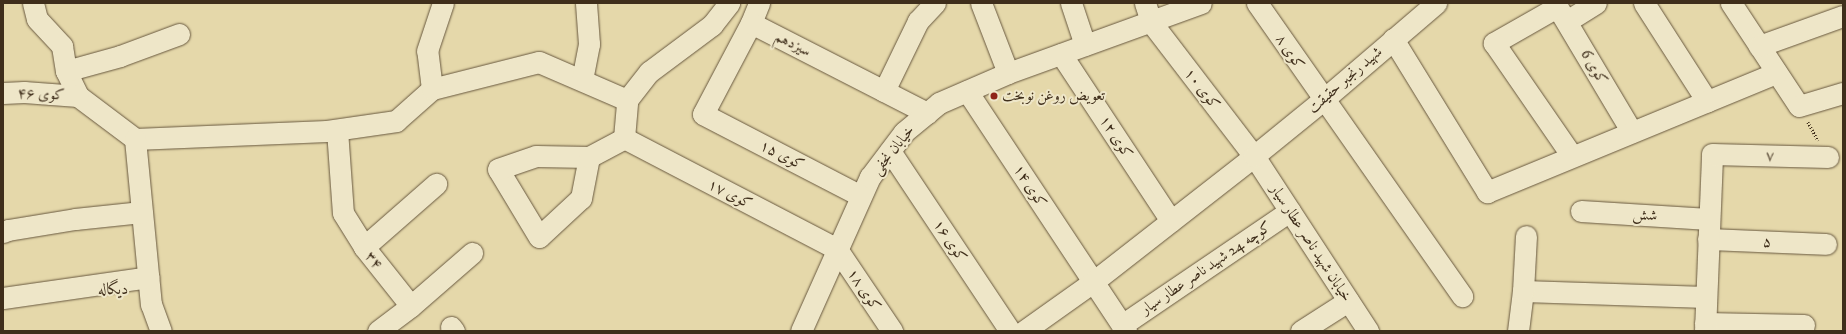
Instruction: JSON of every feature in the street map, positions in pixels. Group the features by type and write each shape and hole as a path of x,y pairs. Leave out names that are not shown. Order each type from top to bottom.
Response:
{"street":[{"path":"33,3 37,19 62,46 66,71 78,96 135,139 336,130 396,121 432,89 538,62 627,100"},
{"path":"432,89 427,51 443,3"},
{"path":"582,80 589,44 586,3"},
{"path":"589,157 581,198 539,237 498,169 536,156 589,157 624,138 627,100 649,72 712,25 729,3"},
{"path":"751,23 759,3"},
{"path":"884,91 918,21 935,3"},
{"path":"981,3 1008,73"},
{"path":"1071,3 1085,45"},
{"name":"خیابان نجفی","path":"801,331 870,177 904,132 939,103 1008,73 1085,45 1148,13 1201,3"},
{"name":"کوی ۸","path":"1257,3 1323,100 1462,296"},
{"name":"شهید رنجبر حقیقت","path":"1024,331 1093,282 1254,156 1323,100 1436,3"},
{"path":"1572,156 1494,43 1559,10 1596,3"},
{"path":"1644,3 1707,101"},
{"path":"1731,3 1799,106 1843,93"},
{"name":"کوی 6","path":"1559,10 1632,132"},
{"name":"کوی ۱۰","path":"1148,13 1254,156"},
{"path":"1759,46 1843,16"},
{"name":"سیزدهم","path":"751,23 927,113"},
{"name":"کوی ۱۵","path":"751,23 703,114 861,196"},
{"path":"66,71 120,56 179,34"},
{"path":"1393,39 1487,192 1776,73"},
{"name":"کوی ۱۲","path":"1061,54 1171,221"},
{"name":"کوی ۱۴","path":"967,91 1124,328"},
{"name":"کوی ۴۶","path":"3,93 24,92 78,96"},
{"name":"۳۴","path":"336,130 343,213 364,247 411,306"},
{"name":"کوی ۱۷","path":"624,138 837,249"},
{"path":"135,139 151,304 161,331"},
{"name":"کوی ۱۶","path":"890,151 1010,331"},
{"name":"۷","path":"1709,229 1712,154 1828,157"},
{"name":"خیابان شهید ناصر عطار سیار","path":"1254,156 1368,331"},
{"path":"364,247 436,184"},
{"name":"کوچه 24 شهید ناصر عطار سیار","path":"1124,328 1290,211"},
{"name":"شش","path":"1581,211 1709,229"},
{"path":"3,232 75,219 142,212"},
{"path":"1709,229 1705,327 1804,325"},
{"name":"۵","path":"1709,229 1826,244"},
{"path":"1518,331 1523,291 1526,236"},
{"name":"کوی ۱۸","path":"837,249 892,331"},
{"path":"378,331 411,306 472,253"},
{"path":"3,298 148,277"},
{"path":"1523,291 1706,297"},
{"path":"1301,331 1348,301"}],"path":[{"path":"1799,106 1828,157"}],"place":[{"name":"تعویض روغن نوبخت","path":"994,96"}],"district":[{"name":"دیگاله","path":"113,289"}]}
